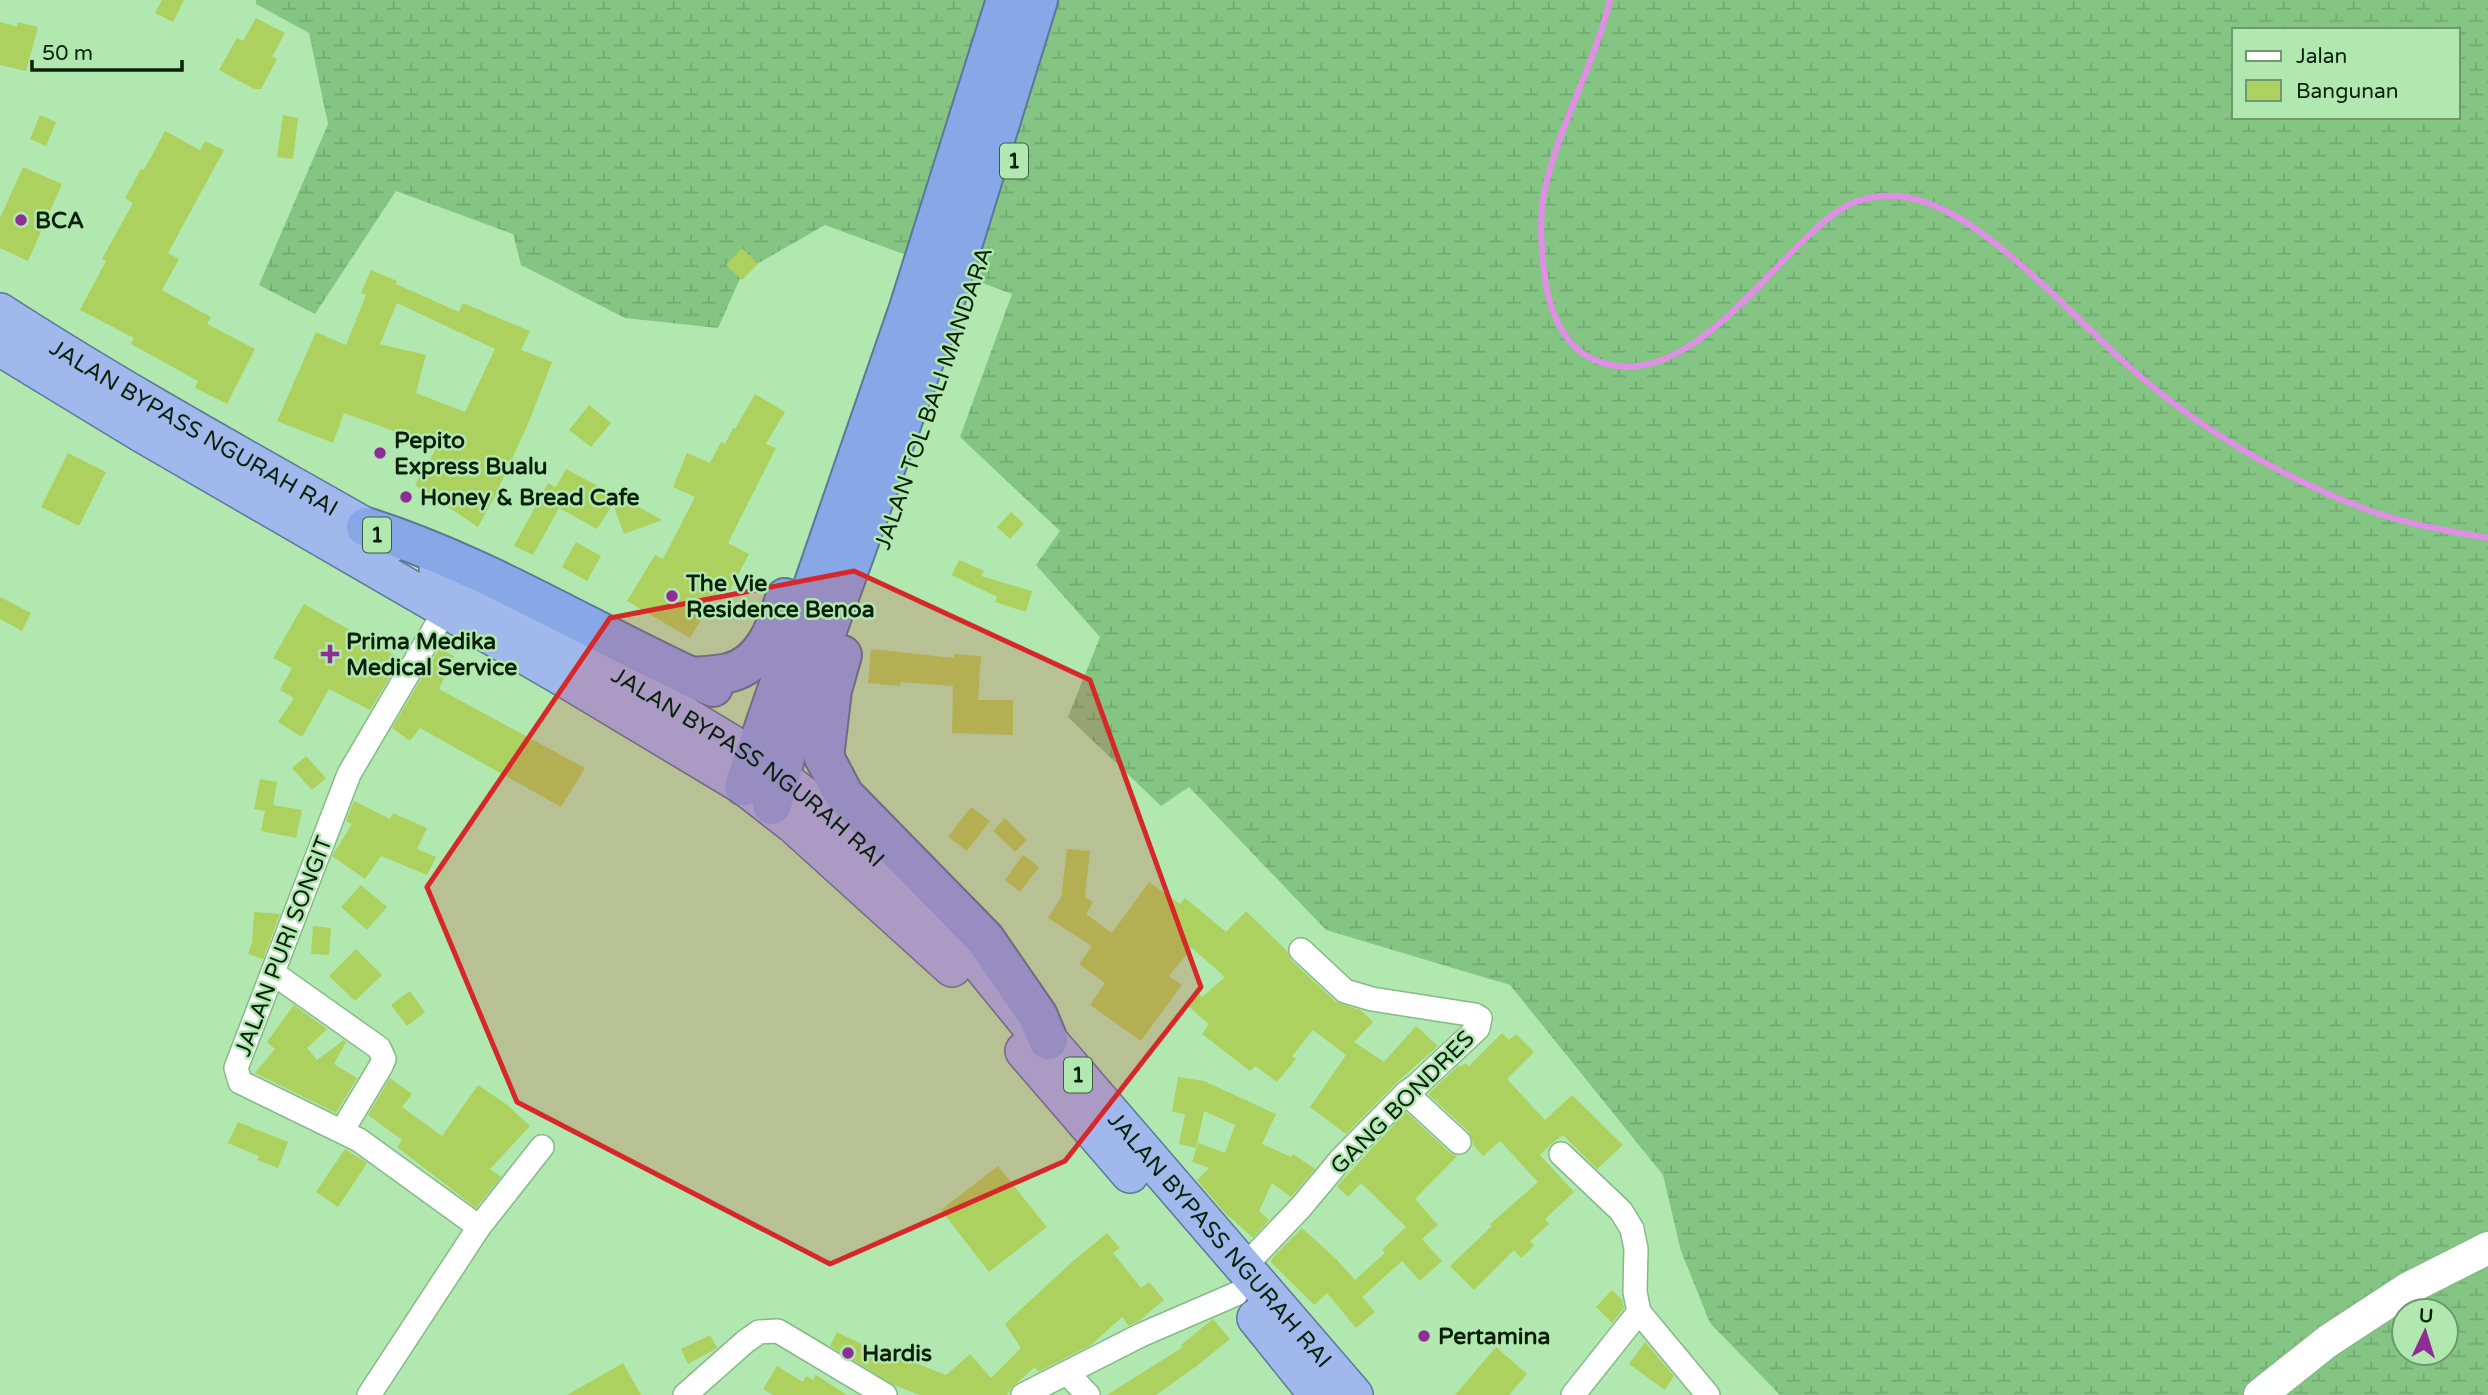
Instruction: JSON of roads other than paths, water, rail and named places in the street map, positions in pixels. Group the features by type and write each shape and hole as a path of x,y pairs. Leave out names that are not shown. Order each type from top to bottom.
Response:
{"highway":[{"name":"JALAN TOL BALI MANDARA","path":"824,757 832,690 900,493 924,316 980,0"},
{"name":"JALAN TOL BALI MANDARA","path":"924,316 1006,0"},
{"name":"JALAN TOL BALI MANDARA","path":"763,782 805,651 1038,0"},
{"name":"JALAN TOL BALI MANDARA","path":"689,677 736,671 756,657 771,636 924,316 1063,0"},
{"name":"JALAN BYPASS NGURAH RAI","path":"0,312 60,351 149,421 446,609 763,782 858,880 962,977 1077,1114 1229,1287 1318,1395"},
{"name":"1","path":"863,490 924,316"},
{"name":"JALAN BYPASS NGURAH RAI","path":"0,347 366,527 389,544 486,597 873,855 971,953 1028,1024 1048,1040 1229,1287 1354,1395"},
{"name":"JALAN TOL BALI MANDARA","path":"366,527 484,572 647,657 719,690 732,691 757,680 805,651"},
{"name":"JALAN TOL BALI MANDARA","path":"805,651 817,706 824,757 844,795 985,939 1038,1016 1048,1040"}],"main road":[{"path":"2260,1395 2328,1342 2409,1288 2488,1248"}],"street":[{"name":"JALAN PURI SONGIT","path":"446,609 349,774 236,1068 240,1082 359,1140 479,1227"},
{"name":"GANG BONDRES","path":"1229,1287 1341,1159 1406,1093 1418,1085 1478,1028 1480,1018 1475,1015 1372,999 1345,991 1301,950"},
{"path":"273,973 379,1048 382,1053 382,1066 342,1131"},
{"path":"1406,1093 1459,1142"},
{"path":"369,1395 479,1227 542,1147"},
{"path":"1561,1154 1621,1211 1632,1229 1636,1249 1635,1292 1639,1312 1709,1395"},
{"path":"1023,1395 1229,1287"},
{"path":"1573,1395 1639,1312"},
{"path":"685,1395 759,1332 778,1331 885,1395"},
{"path":"1066,1373 1088,1395"}],"waterway":[{"path":"1610,0 1595,49 1550,168 1541,213 1545,282 1550,301 1567,337 1586,355 1611,365 1643,365 1674,355 1704,336 1734,311 1814,231 1838,211 1856,202 1876,197 1915,199 1944,210 2004,250 2142,378 2194,418 2249,454 2337,498 2382,515 2488,538"}],"place":[{"name":"BCA","path":"21,220"},
{"name":"Pepito Express Bualu","path":"380,453"},
{"name":"Honey & Bread Cafe","path":"406,497"},
{"name":"The Vie Residence Benoa","path":"672,596"},
{"name":"Prima Medika Medical Service","path":"330,654"},
{"name":"Pertamina","path":"1424,1336"},
{"name":"Hardis","path":"848,1353"}]}
